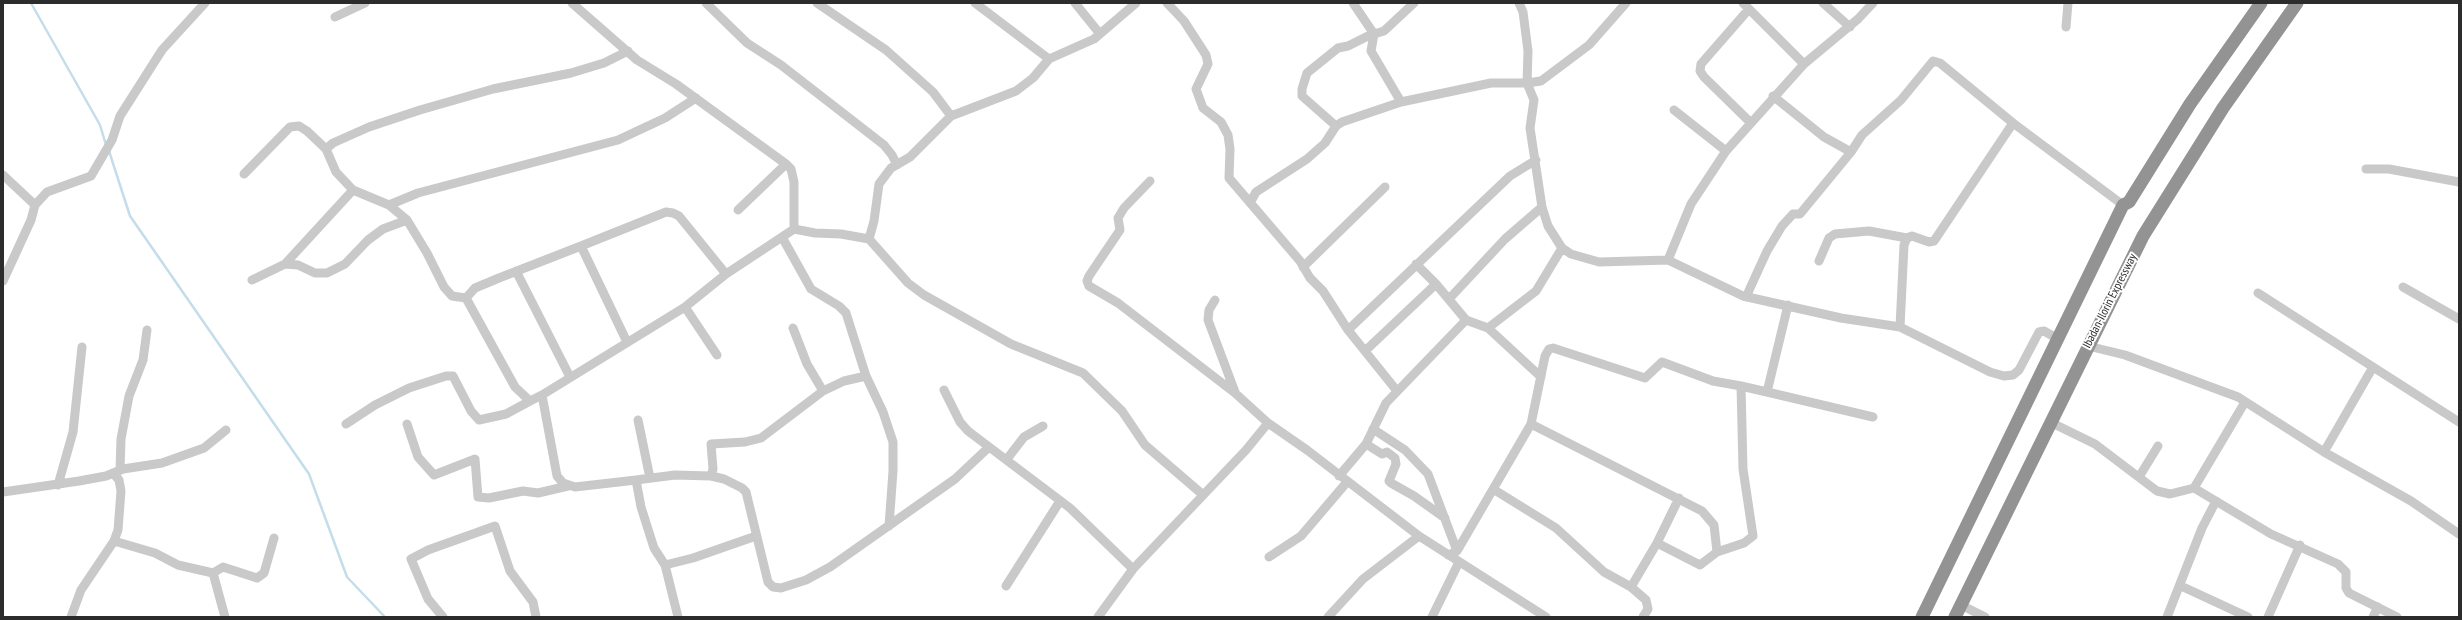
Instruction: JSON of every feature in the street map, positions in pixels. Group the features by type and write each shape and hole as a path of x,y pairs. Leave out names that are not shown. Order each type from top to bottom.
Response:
{"highway":[{"name":"Ibadan-Ilorin Expressway","path":"1955,617 2143,236 2223,108 2297,3"},
{"path":"1922,617 2123,205 2129,202 2190,104 2255,5"}],"street":[{"path":"3,281 31,220 35,205 47,192 91,176 112,140 120,116 162,50 205,3"},
{"path":"335,17 365,3"},
{"path":"572,3 637,60 696,98 791,169 794,182 794,229"},
{"path":"706,3 747,43 781,65 884,145 892,154 897,165"},
{"path":"819,3 886,50 933,92 951,116"},
{"path":"975,3 1049,59"},
{"path":"1075,3 1100,34"},
{"path":"869,239 874,220 878,184 884,174 910,157 951,116 1010,94 1033,78 1049,59 1086,43 1100,34 1136,3"},
{"path":"1167,3 1184,21 1206,55 1208,64 1196,89 1198,100 1203,108 1221,122 1228,135 1230,149 1229,178 1303,266 1348,330 1397,391"},
{"path":"1353,3 1373,34 1371,51 1401,102"},
{"path":"1336,126 1302,96 1302,89 1307,73 1338,48 1348,46 1373,34 1384,31 1414,3"},
{"path":"1519,3 1523,12 1528,50 1527,83 1534,100 1530,128 1542,207 1548,226 1562,248 1571,254 1600,262 1668,260 1724,289 1746,297 1841,318 1900,327 1990,372 2004,376 2013,375 2019,370 2039,332 2044,331 2058,339"},
{"path":"1250,204 1256,192 1307,159 1325,143 1336,126 1342,122 1401,102 1491,83 1527,83 1546,78 1580,53 1626,3"},
{"path":"1823,3 1850,27"},
{"path":"1668,260 1691,204 1726,151 1773,96 1804,64 1850,27 1873,3"},
{"path":"2066,27 2068,3"},
{"path":"1751,123 1704,77 1700,70 1701,64 1746,6 1804,64"},
{"path":"326,149 334,142 369,127 420,110 493,89 571,74 604,63 628,51"},
{"path":"1746,297 1767,251 1782,226 1793,214 1800,214 1851,152 1862,135 1901,100 1931,64 1936,61 1984,96 2013,123 2123,205"},
{"path":"1773,96 1824,137 1851,152"},
{"path":"389,204 418,193 618,140 665,118 696,98"},
{"path":"1674,110 1726,151"},
{"path":"1820,261 1829,238 1835,234 1869,231 1908,238 1912,236 1929,242 1934,241 2013,123"},
{"path":"244,174 290,127 299,126 326,149 336,172 353,190 389,204 406,220 427,253 444,287 452,296 466,298"},
{"path":"1348,330 1510,176 1536,160"},
{"path":"738,210 786,164"},
{"path":"2366,169 2389,170 2459,182"},
{"path":"3,175 35,205"},
{"path":"1150,181 1124,208 1118,218 1120,230 1089,276 1088,284 1123,307 1235,393 1268,423 1307,450 1419,536 1452,553 1459,562 1546,617"},
{"path":"1303,266 1385,188"},
{"path":"252,280 285,264 353,190"},
{"path":"1449,298 1514,230 1542,207"},
{"path":"466,298 475,288 666,212 673,212 679,216 726,274"},
{"path":"285,264 298,265 315,273 327,274 345,264 368,240 383,229 406,220"},
{"path":"346,424 375,405 409,388 446,376 453,376 471,412 479,420 506,414 542,395 685,307 726,274 794,229 815,233 841,234 869,239 908,283 924,295 1011,344 1083,373 1122,411 1145,445 1202,494"},
{"path":"782,237 811,289 839,306 846,313 866,376 893,442 893,471 889,526"},
{"path":"1900,327 1904,245 1908,238"},
{"path":"581,246 627,342"},
{"path":"1488,328 1536,291 1562,248"},
{"path":"1416,264 1449,298 1466,320 1488,328 1541,377"},
{"path":"516,271 570,377"},
{"path":"1365,351 1436,284"},
{"path":"2403,287 2459,319"},
{"path":"2258,293 2459,422"},
{"path":"466,298 515,386 530,401"},
{"path":"1215,300 1209,310 1208,320 1235,393"},
{"path":"1767,392 1788,306"},
{"path":"685,307 717,355"},
{"path":"1269,557 1301,536 1343,479 1366,444 1381,411 1397,391 1466,320"},
{"path":"793,328 808,364 823,391"},
{"path":"71,617 81,590 114,542 118,530 121,491 120,480 117,472 121,439 129,396 143,360 147,330"},
{"path":"2088,346 2125,355 2229,392 2324,452 2411,501 2459,534"},
{"path":"58,485 73,432 82,347"},
{"path":"1452,553 1493,489 1531,424 1545,356 1549,349 1553,348 1645,378 1662,362 1713,381 1873,416"},
{"path":"2324,452 2373,366"},
{"path":"712,476 713,469 711,444 745,442 761,438 823,391 844,381 866,376"},
{"path":"1657,543 1700,565 1718,552 1744,543 1753,536 1742,451 1741,386"},
{"path":"944,390 960,422 988,448 1007,459 1084,520 1133,569"},
{"path":"542,395 557,476 568,486"},
{"path":"2194,488 2245,402"},
{"path":"638,420 650,478"},
{"path":"2050,422 2094,444 2163,494 2170,494 2194,488 2271,534 2300,545 2342,567 2346,572 2346,588 2349,593 2397,617"},
{"path":"1098,617 1133,569 1202,494 1246,450 1268,423"},
{"path":"407,424 418,457 434,474 475,459 478,497 489,498 523,491 538,493 568,486 575,487 675,475 712,476 724,478 742,488 746,492 768,582 773,587 781,588 812,577 889,526 955,479 988,448"},
{"path":"1531,424 1679,498 1707,515 1714,525 1718,552"},
{"path":"1007,459 1024,437 1043,426"},
{"path":"1373,429 1405,450 1428,474 1445,518 1452,553"},
{"path":"3,492 58,485 162,463 192,453 213,442 226,430"},
{"path":"1366,444 1382,454 1387,452 1395,458 1396,464 1389,481 1414,496 1445,518"},
{"path":"2138,477 2158,446"},
{"path":"636,480 641,507 654,548 665,564 678,617"},
{"path":"1493,489 1556,528 1581,553 1604,572 1631,587 1646,600 1648,609 1642,617"},
{"path":"1631,587 1657,543 1679,498"},
{"path":"2167,617 2181,586 2202,528 2216,501"},
{"path":"1006,586 1060,502"},
{"path":"443,617 428,599 411,559 428,550 495,526 510,571 533,602 536,617"},
{"path":"665,564 693,558 756,536"},
{"path":"1328,617 1363,579 1419,536"},
{"path":"114,542 155,553 178,565 213,572 223,567 257,578 262,577 274,538"},
{"path":"2268,617 2300,545"},
{"path":"1432,617 1459,562"},
{"path":"213,572 225,617"},
{"path":"2181,586 2248,617"},
{"path":"1961,605 1985,617"},
{"path":"2373,617 2378,607"}],"waterway":[{"path":"31,3 100,125 106,145"},
{"path":"109,151 130,216 309,474 347,577 385,617"}]}
